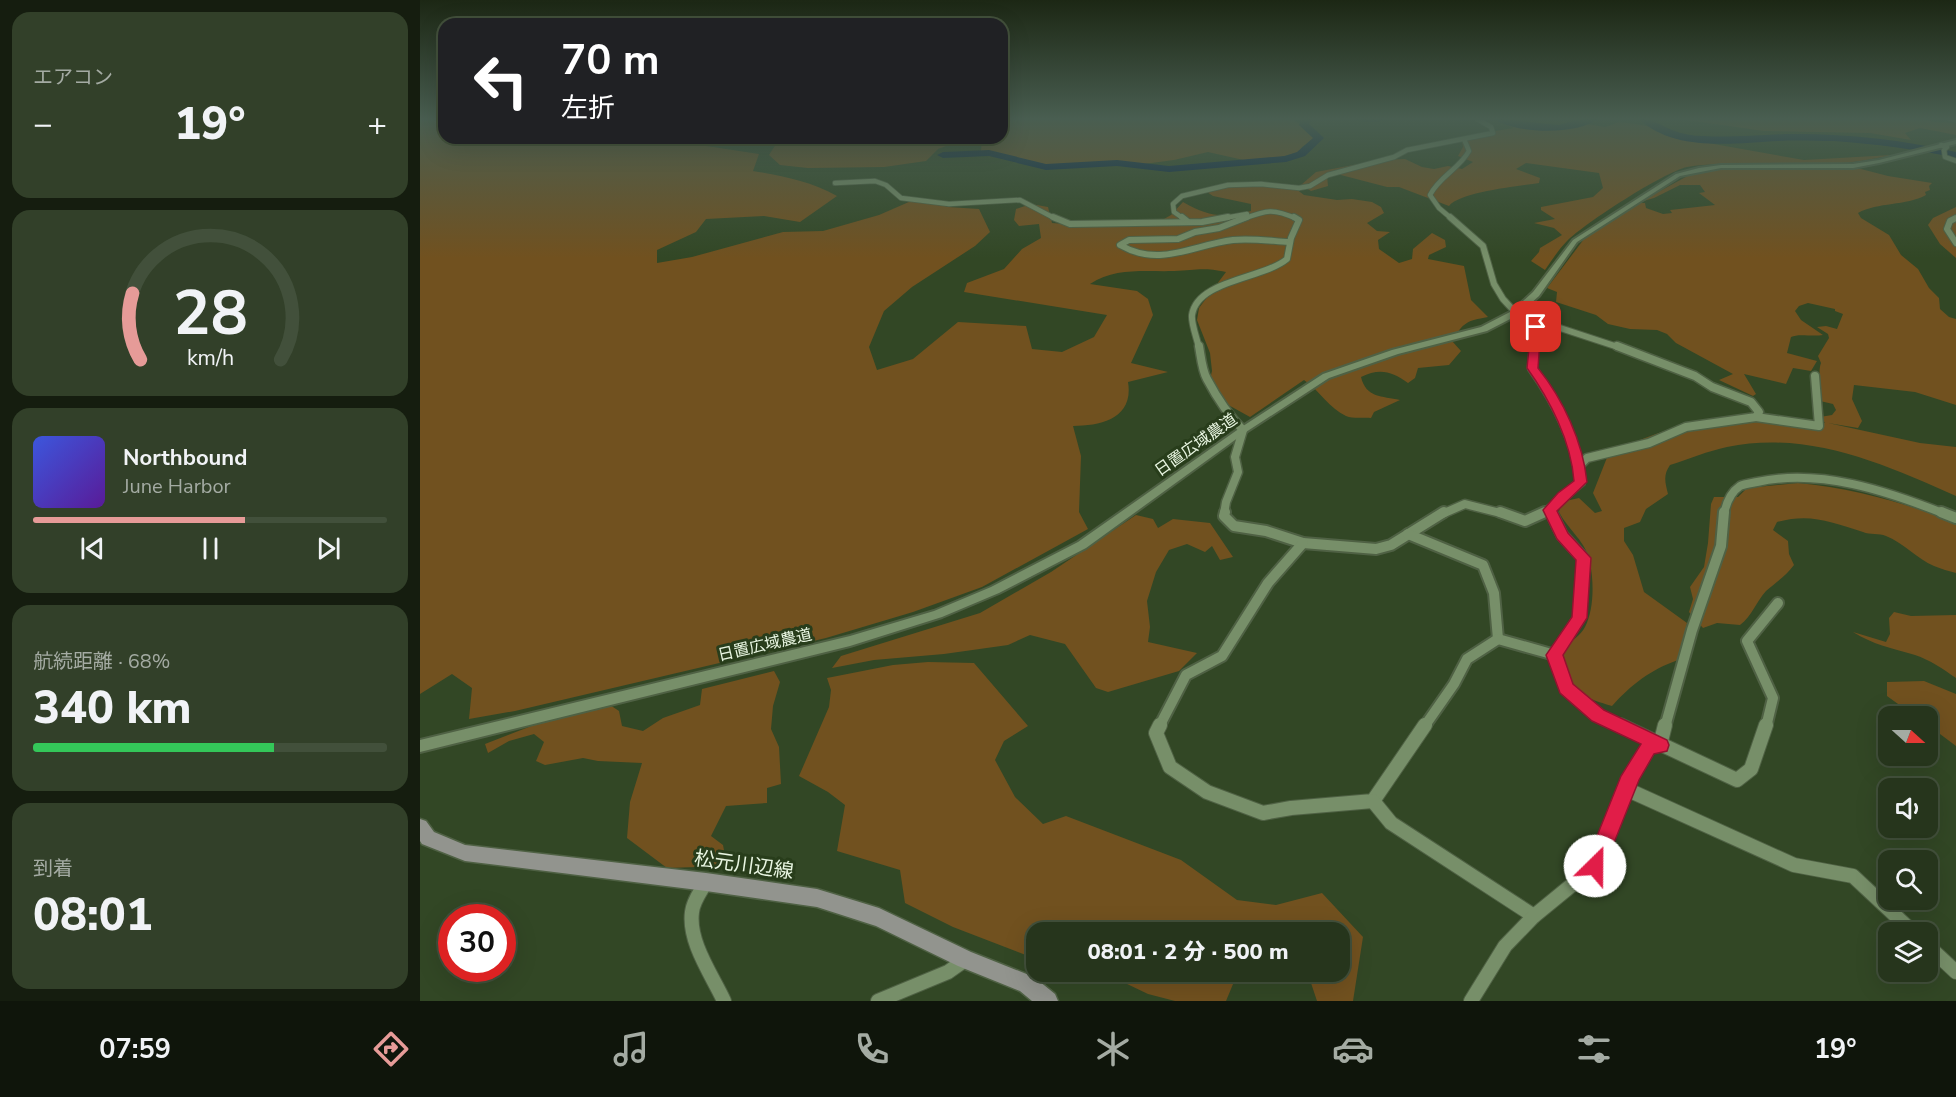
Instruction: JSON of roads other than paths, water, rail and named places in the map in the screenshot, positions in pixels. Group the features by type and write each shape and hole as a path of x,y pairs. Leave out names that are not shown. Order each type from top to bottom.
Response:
{"main road":[{"name":"松元川辺線","path":"420,827 428,838 465,852 817,898 879,916 965,959 1027,984 1048,1001"}],"street":[{"path":"1190,222 1174,212 1173,204 1182,196 1239,184 1299,188 1310,186 1328,175 1368,165"},
{"path":"1459,165 1440,180 1430,195 1438,208 1464,226 1482,243 1489,259 1492,278 1515,313 1536,327 1551,324 1590,336 1695,376 1712,387 1751,402 1759,412 1756,417"},
{"name":"日置広域農道","path":"420,746 850,641 938,614 995,590 1082,545 1243,430 1326,376 1395,352 1484,329 1515,313 1536,294 1575,241 1665,181 1696,170 1719,167 1858,165"},
{"path":"836,183 882,184 888,186 894,195 901,198 950,205 1009,199 1024,201 1050,218 1070,224 1190,222 1242,214 1255,215"},
{"path":"1289,242 1235,240 1191,251 1158,255 1139,254 1120,245 1129,240 1178,239 1273,209 1299,220 1289,242 1289,253 1281,264 1200,297 1193,308 1192,316 1206,378 1224,404 1227,414 1243,430 1234,457 1238,472 1226,502 1224,516 1234,526 1266,531 1303,543 1376,549 1391,545 1446,511 1465,504 1488,508 1525,520 1550,510 1581,482 1579,466 1562,418 1543,382 1532,368 1536,327"},
{"path":"1956,218 1950,221 1947,229 1956,243"},
{"path":"1579,466 1587,458 1649,443 1686,427 1756,417 1819,426 1815,376"},
{"path":"1660,745 1692,630 1721,546 1724,512 1728,500 1740,486 1797,479 1838,483 1909,501 1956,518"},
{"path":"1550,510 1562,535 1584,558 1580,618 1555,655"},
{"path":"1408,534 1483,564 1494,593 1498,639"},
{"path":"1303,543 1268,583 1222,656 1186,675 1156,734 1170,767 1207,792 1263,813 1292,808 1373,801"},
{"path":"1555,655 1566,688 1598,716 1737,780 1751,769 1769,717 1773,698 1747,641 1778,603"},
{"path":"1373,801 1454,684 1467,659 1498,639 1555,655"},
{"path":"1471,1001 1505,946 1534,916 1595,866 1631,776 1649,747 1660,745"},
{"path":"1626,789 1794,865 1853,876 1902,922"},
{"path":"1373,801 1391,823 1534,916"},
{"path":"706,882 696,899 692,913 693,930 724,1001"},
{"path":"1938,955 1956,972"},
{"path":"878,1001 948,972 965,959"}],"waterway":[{"path":"1037,165 1046,167 1087,165"},
{"path":"1132,165 1169,169 1219,165"}]}
